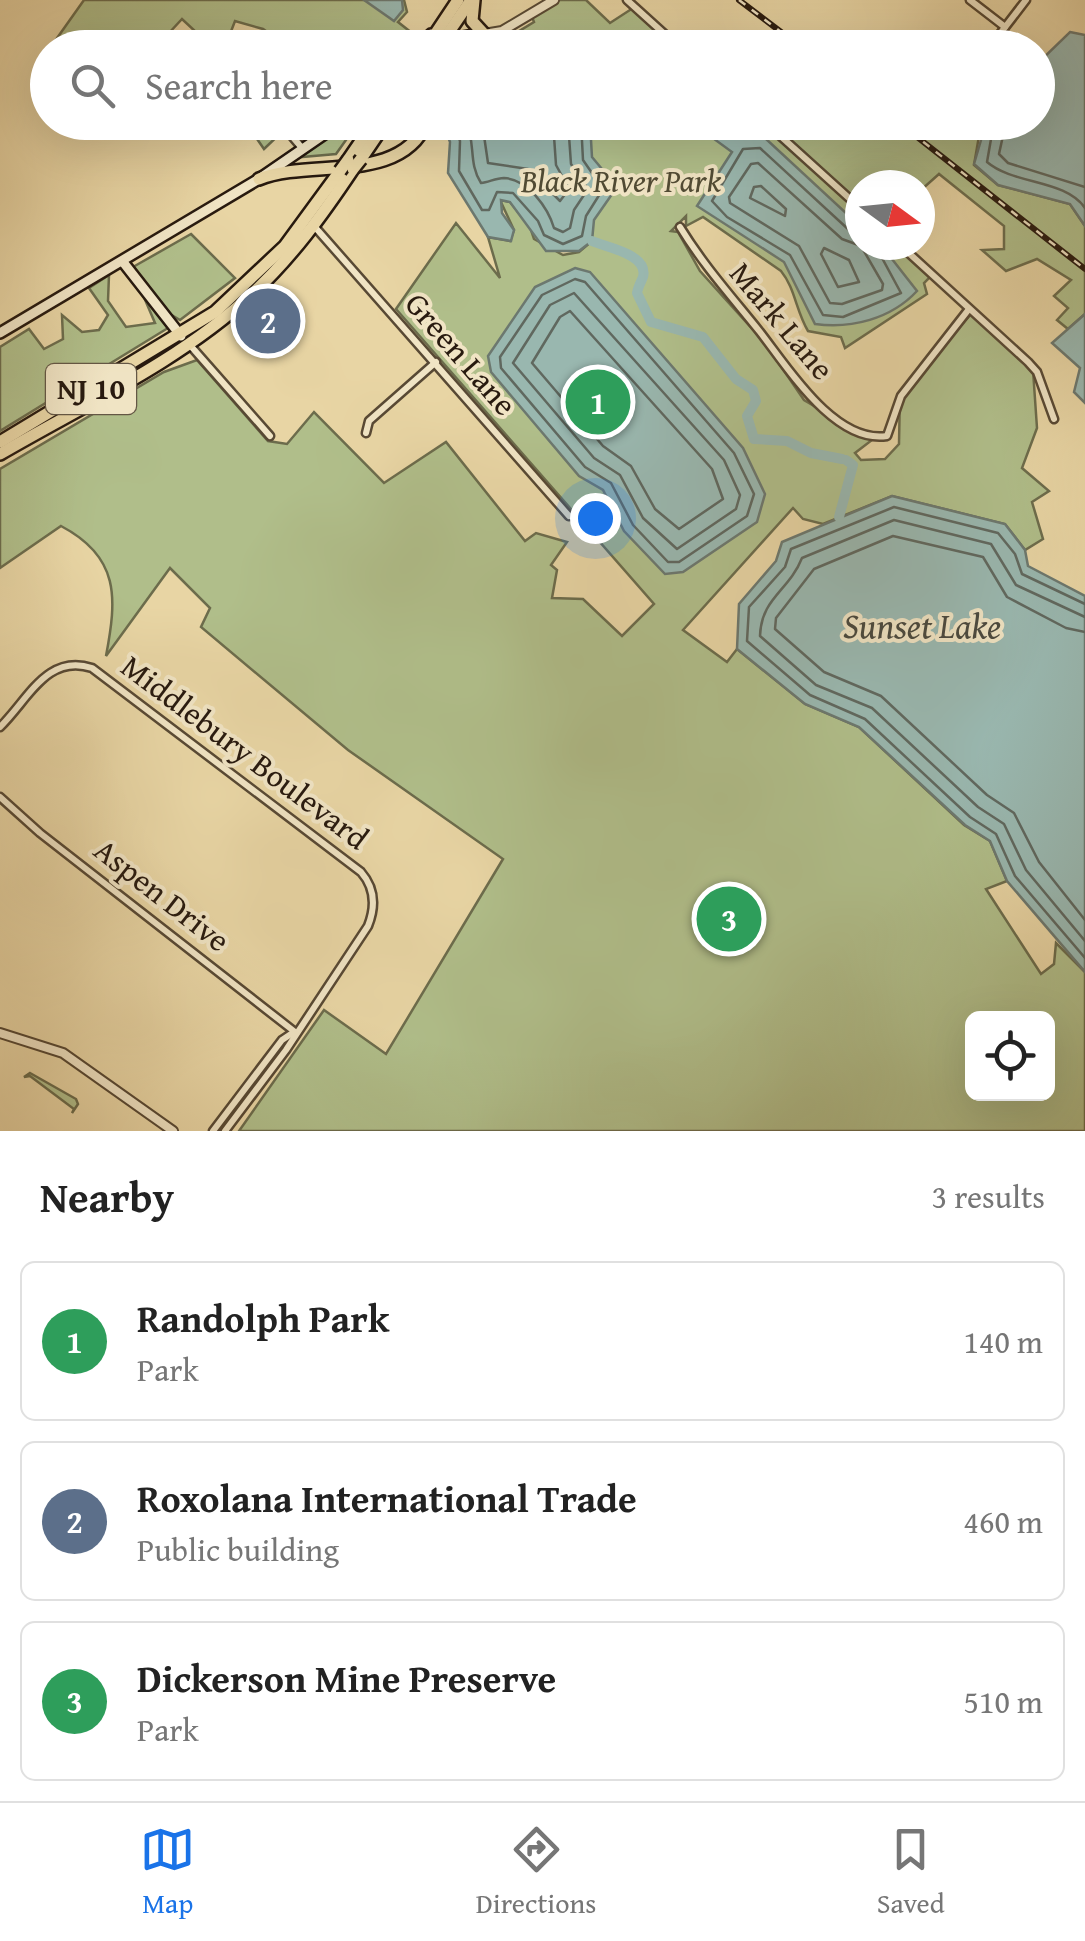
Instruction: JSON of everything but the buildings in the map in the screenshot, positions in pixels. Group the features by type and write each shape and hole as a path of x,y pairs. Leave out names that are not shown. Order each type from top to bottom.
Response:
{"highway":[{"path":"438,30 458,0"},
{"path":"472,0 472,21 480,30"},
{"path":"451,30 472,0"},
{"name":"NJ 10","path":"0,442 184,340 264,269 370,140"},
{"path":"259,178 307,168 385,160 415,140"},
{"name":"NJ 10","path":"0,454 252,295 314,226 350,165"}],"main road":[{"path":"434,30 446,17"},
{"path":"0,333 123,262 316,140"},
{"path":"304,148 302,158 307,168"},
{"path":"123,262 184,340"}],"street":[{"path":"504,30 554,0"},
{"path":"627,0 660,30"},
{"path":"970,0 1005,27"},
{"path":"1003,30 1026,0"},
{"path":"297,140 304,148"},
{"path":"785,140 845,194"},
{"name":"Green Lane","path":"314,226 569,516"},
{"name":"Mark Lane","path":"680,226 708,272 803,390 863,435 887,436 902,396 928,356 969,309"},
{"path":"916,260 1037,372 1054,419"},
{"path":"184,340 270,436"},
{"path":"366,433 369,421 436,362"},
{"name":"Middlebury Boulevard","path":"0,726 51,670 75,664 92,668 361,872 372,891 370,920 338,976 224,1131"},
{"name":"Aspen Drive","path":"0,797 40,833 295,1032"},
{"name":"Middlebury Boulevard","path":"213,1131 282,1040 295,1032"},
{"path":"0,1033 63,1053 172,1131"}],"green space":[{"path":"84,0 404,0 407,12 398,22 408,30 264,30 235,21 232,30 194,30 182,19 172,30 63,30"},
{"path":"559,0 586,0 610,23 633,8 656,30 521,30 534,22 532,17"},
{"path":"258,140 273,140 264,149"},
{"path":"318,140 346,140 336,154 291,158"},
{"name":"Black River Park","path":"517,140 978,140 974,165 998,185 1070,204 1085,226 1085,314 1068,329 1057,320 1068,308 1054,296 1071,280 1037,259 1006,271 982,250 1004,249 1004,226 939,174 935,178 935,170 845,170 845,260 912,260 930,277 924,283 927,294 845,348 841,337 808,331 781,271 703,217 686,226 686,216 671,231 678,232 700,271 765,343 804,400 872,440 855,453 861,460 885,459 899,444 900,393 972,313 1033,370 1037,428 1022,468 1049,491 1032,502 1043,539 1025,550 1005,524 892,496 823,524 803,519 793,508 683,630 727,662 737,649 805,704 859,727 964,825 990,841 1007,881 986,889 1041,974 1054,964 1056,943 1085,972 1085,1131 239,1131 324,1010 386,1054 503,859 348,750 201,627 210,608 170,568 106,656 112,616 110,581 104,565 80,538 61,526 0,568 0,469 164,372 197,360 268,441 287,444 314,412 384,483 446,442 525,541 536,533 567,542 551,565 557,570 552,598 583,599 622,636 654,604 396,309 456,223 500,278 488,237 510,241 514,230 500,200 510,202 530,227 534,239 563,255 579,252 592,241"},
{"path":"191,234 235,278 180,320 170,314 133,267"},
{"path":"109,275 108,301 126,327 155,323 143,295 168,328 0,431 0,347 29,329 44,349 63,339 62,315 82,332 99,330 108,315 89,288"},
{"path":"30,1073 76,1099 78,1104 72,1113 74,1109 30,1076 24,1077"}],"water":[{"path":"364,0 402,0 403,10 394,21"},
{"path":"1070,32 1085,35 1085,226 1070,204 998,185 974,164 981,140 1055,140 1055,47"},
{"path":"591,140 592,157 617,187 594,220 592,241 579,251 546,251 510,202 501,200 502,213 514,230 511,241 488,237 448,173 450,142"},
{"path":"716,140 767,140 845,212 845,260 893,260 917,291 895,309 870,320 815,324 784,262 697,206 732,152"},
{"path":"575,268 590,272 743,448 765,494 757,522 683,572 665,574 624,531 603,490 579,476 491,372 488,356 535,287"},
{"path":"1085,314 1085,403 1074,392 1080,368 1052,343"},
{"name":"Sunset Lake","path":"892,496 1005,524 1025,550 1028,566 1085,596 1085,972 1007,881 990,841 965,825 859,727 805,704 737,649 739,604 776,561 782,542"}],"waterway":[{"path":"592,241 625,253 639,263 643,277 637,293 651,322 703,337 736,379 753,390 756,401 747,416 754,439 787,441 811,453 842,459"},
{"path":"839,517 853,465 846,460"}],"railway":[{"path":"739,0 778,30"},
{"path":"921,140 1085,269"}],"place":[{"name":"Roxolana International Trade","path":"268,321"},
{"name":"Randolph Park","path":"598,402"},
{"name":"Dickerson Mine Preserve","path":"729,919"}]}
